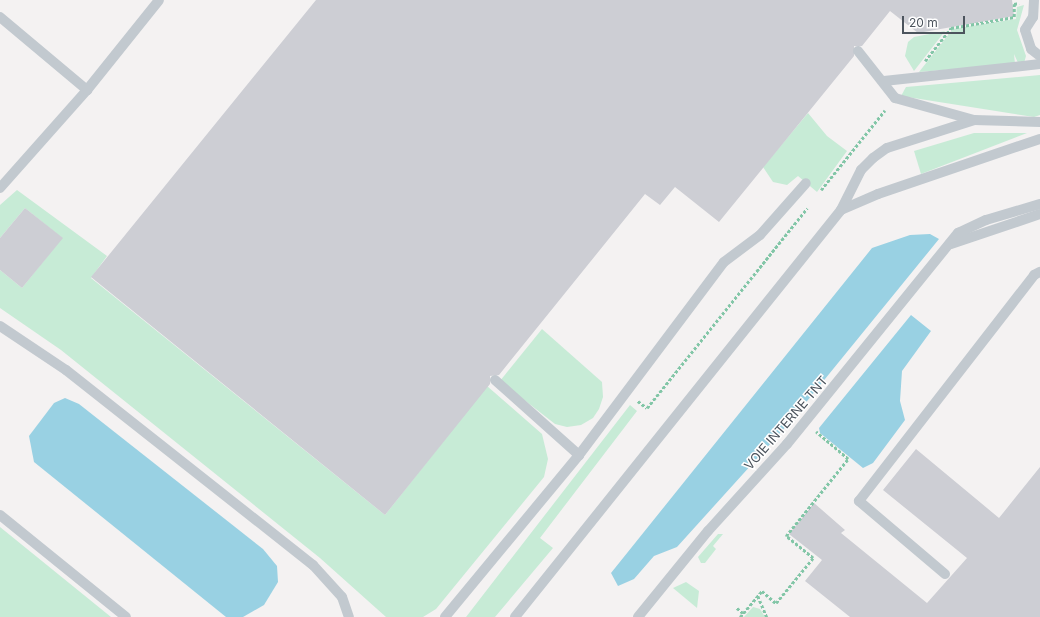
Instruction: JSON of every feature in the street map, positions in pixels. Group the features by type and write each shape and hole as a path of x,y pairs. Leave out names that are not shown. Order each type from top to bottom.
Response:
{"lane":[{"path":"0,188 87,90 159,0"},
{"path":"1034,0 1033,17 1025,30 1026,40 1040,56"},
{"path":"0,17 87,90"},
{"path":"858,51 884,81 895,98 974,120 1040,122"},
{"path":"884,81 1040,64"},
{"path":"514,617 841,210 861,170 887,148 974,120"},
{"path":"841,210 878,194 1040,140"},
{"path":"445,617 578,455 724,262 760,235 806,183"},
{"name":"VOIE INTERNE TNT","path":"638,617 708,531 805,423 951,244 968,227 1040,204"},
{"path":"951,244 1040,214"},
{"path":"945,574 859,501 1024,287 1040,272"},
{"path":"0,326 66,370 313,565 342,597 349,617"},
{"path":"495,380 578,455"},
{"path":"0,515 126,617"}],"path":[{"path":"912,78 950,28 1014,17 1014,4 1034,0"},
{"path":"817,195 895,98"},
{"path":"626,391 648,408 812,202"},
{"path":"740,617 762,591 776,602 813,558 786,536 798,518 829,479 848,459 805,423"},
{"path":"758,596 768,617"},
{"path":"737,608 743,613"}],"green space":[{"path":"1024,5 1017,30 1026,56 1024,63 1019,65 1014,54 1015,64 919,72 953,29 1016,19 1017,7"},
{"path":"945,31 914,71 905,56 908,42 914,37"},
{"path":"1040,75 1040,115 1034,117 901,96 906,87"},
{"path":"808,113 827,136 847,151 817,192 798,176 787,185 773,182 763,167"},
{"path":"974,133 1027,133 921,174 914,151"},
{"path":"17,190 107,256 91,278 385,515 487,386 542,434 548,459 544,477 436,609 423,617 386,617 320,558 61,350 0,308 0,270 22,288 62,238 25,208 0,238 0,205"},
{"path":"542,329 602,382 603,397 599,409 593,418 581,425 567,427 555,424 500,381"},
{"path":"630,405 637,411 540,538 553,548 495,617 466,617"},
{"path":"0,527 111,617 0,617"},
{"path":"718,534 723,534 713,546 716,549 705,563 701,563 698,557"},
{"path":"686,582 699,591 697,608 673,588"},
{"path":"753,607 760,609 765,617 744,617"}],"water":[{"path":"930,234 939,239 790,422 677,547 654,556 634,579 618,586 611,573 872,248 910,235"},
{"path":"911,315 931,331 902,371 900,401 905,420 873,463 863,468 820,433 819,428"},
{"path":"65,398 79,404 263,549 277,566 278,582 264,605 243,617 226,617 34,462 29,436 54,403"}],"building":[{"path":"316,0 1012,0 1014,16 918,33 890,11 862,46 854,46 854,56 719,222 675,187 660,205 645,194 499,375 490,376 490,384 385,515 91,277"},
{"path":"25,208 63,238 22,288 0,270 0,238"},
{"path":"916,449 999,518 1040,467 1040,617 850,617 805,581 822,560 789,534 814,503 845,530 841,533 927,603 967,558 883,490"}]}
